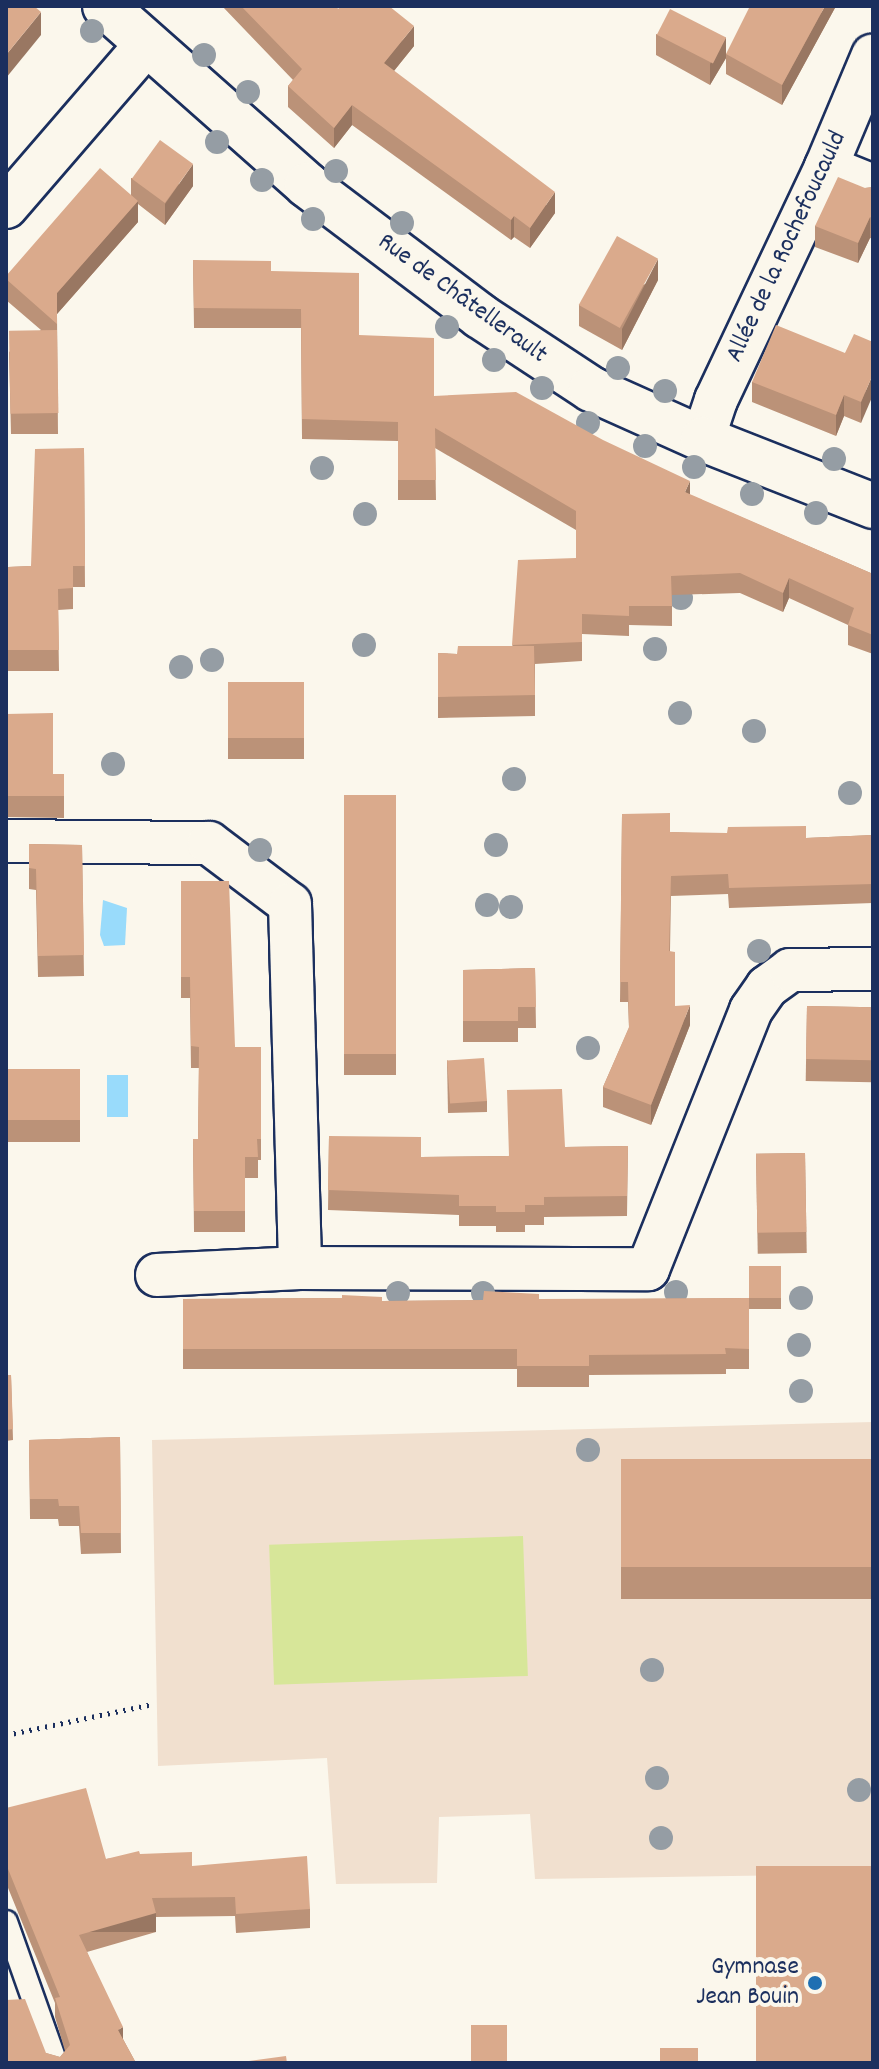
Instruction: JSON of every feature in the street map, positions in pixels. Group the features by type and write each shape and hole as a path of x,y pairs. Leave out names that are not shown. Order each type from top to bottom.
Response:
{"main road":[{"name":"Rue de Châtellerault","path":"105,6 307,185 480,316 591,389 703,439 873,506"}],"street":[{"path":"6,207 146,45"},
{"name":"Allée de la Rochefoucauld","path":"703,439 716,400 826,167 873,55"},
{"path":"826,167 873,186"},
{"path":"6,841 209,843 290,904 300,1268"},
{"path":"157,1275 300,1268 648,1269 751,1010 767,987 790,970 873,969"}],"lane":[{"path":"6,1922 56,2063"}],"path":[{"path":"6,1735 153,1704"}],"shaded area":[{"path":"873,1422 873,1874 535,1879 530,1814 439,1817 437,1883 336,1884 327,1758 158,1766 152,1440"}],"green space":[{"path":"523,1536 528,1676 274,1685 269,1545"}],"water":[{"path":"103,900 127,908 125,945 104,946 100,935"},
{"path":"107,1075 128,1075 128,1117 107,1117"}],"building":[{"path":"6,6 34,6 41,12 6,55"},
{"path":"241,6 335,6 338,9 341,6 389,6 414,26 384,63 555,192 530,228 514,216 511,220 352,105 334,128 288,86 302,69"},
{"path":"750,6 825,6 782,85 726,54"},
{"path":"670,9 726,38 713,63 657,35"},
{"path":"160,140 193,164 165,203 132,179"},
{"path":"100,168 138,201 57,293 57,324 6,276"},
{"path":"838,177 865,188 873,187 873,219 870,217 858,243 815,226"},
{"path":"617,236 658,259 620,328 579,305"},
{"path":"193,260 271,261 271,271 359,273 359,335 434,338 434,396 516,392 603,440 690,481 685,492 873,574 873,635 848,625 854,608 789,578 783,593 740,573 671,576 672,606 629,606 629,616 582,614 582,642 512,645 518,560 576,558 576,511 435,428 436,480 398,480 398,422 302,419 301,309 194,308"},
{"path":"776,325 845,353 854,334 873,342 873,374 861,402 844,395 836,415 752,382"},
{"path":"57,330 58,413 10,414 9,331"},
{"path":"84,448 85,566 73,566 73,588 58,589 59,650 8,650 8,567 31,566 35,449"},
{"path":"458,646 534,646 535,695 438,697 438,653 457,654"},
{"path":"228,682 304,682 304,738 228,738"},
{"path":"53,713 53,774 64,774 64,796 8,796 6,714"},
{"path":"344,795 396,795 396,1054 344,1054"},
{"path":"670,813 670,832 727,833 728,827 806,826 806,838 873,835 873,884 729,888 728,874 671,876 669,951 675,952 675,1006 690,1005 651,1105 603,1087 629,1027 628,982 620,982 622,814"},
{"path":"29,844 82,845 84,955 38,956 36,869 29,868"},
{"path":"181,881 229,881 235,1047 261,1047 261,1139 257,1139 258,1157 245,1157 245,1211 194,1211 193,1139 198,1139 199,1047 191,1046 190,977 181,977"},
{"path":"535,968 536,1007 518,1007 518,1021 463,1021 463,970"},
{"path":"807,1006 873,1007 872,1060 806,1059"},
{"path":"484,1058 487,1101 450,1103 447,1061"},
{"path":"6,1069 80,1069 80,1120 6,1120"},
{"path":"562,1089 565,1147 628,1146 627,1196 544,1197 544,1205 525,1205 525,1212 496,1212 496,1206 459,1206 459,1195 328,1190 329,1136 421,1137 421,1157 509,1156 507,1090"},
{"path":"805,1153 806,1232 757,1233 756,1154"},
{"path":"749,1266 781,1266 781,1298 749,1298"},
{"path":"484,1291 539,1294 539,1299 749,1298 749,1349 725,1348 726,1354 589,1355 589,1366 517,1366 517,1349 183,1349 183,1299 342,1298 342,1295 382,1297 382,1301 483,1300"},
{"path":"6,1375 11,1375 13,1429 6,1430"},
{"path":"120,1437 121,1533 81,1533 79,1506 59,1506 58,1499 30,1499 29,1440"},
{"path":"621,1459 873,1459 873,1567 621,1567"},
{"path":"86,1788 106,1859 139,1851 140,1854 192,1852 192,1866 307,1856 310,1909 236,1914 235,1897 152,1898 156,1913 79,1935 123,2027 118,2030 136,2063 6,2063 6,2000 25,1999 46,2053 60,2057 70,2045 55,1998 60,1997 6,1864 6,1808"},
{"name":"Gymnase Jean Bouin","path":"756,1866 873,1866 873,2063 756,2063"},
{"path":"471,2025 507,2025 507,2063 471,2063"},
{"path":"660,2048 698,2048 698,2063 660,2063"},
{"path":"286,2056 287,2063 234,2063"}],"place":[{"name":"Gymnase Jean Bouin","path":"815,1983"}]}
